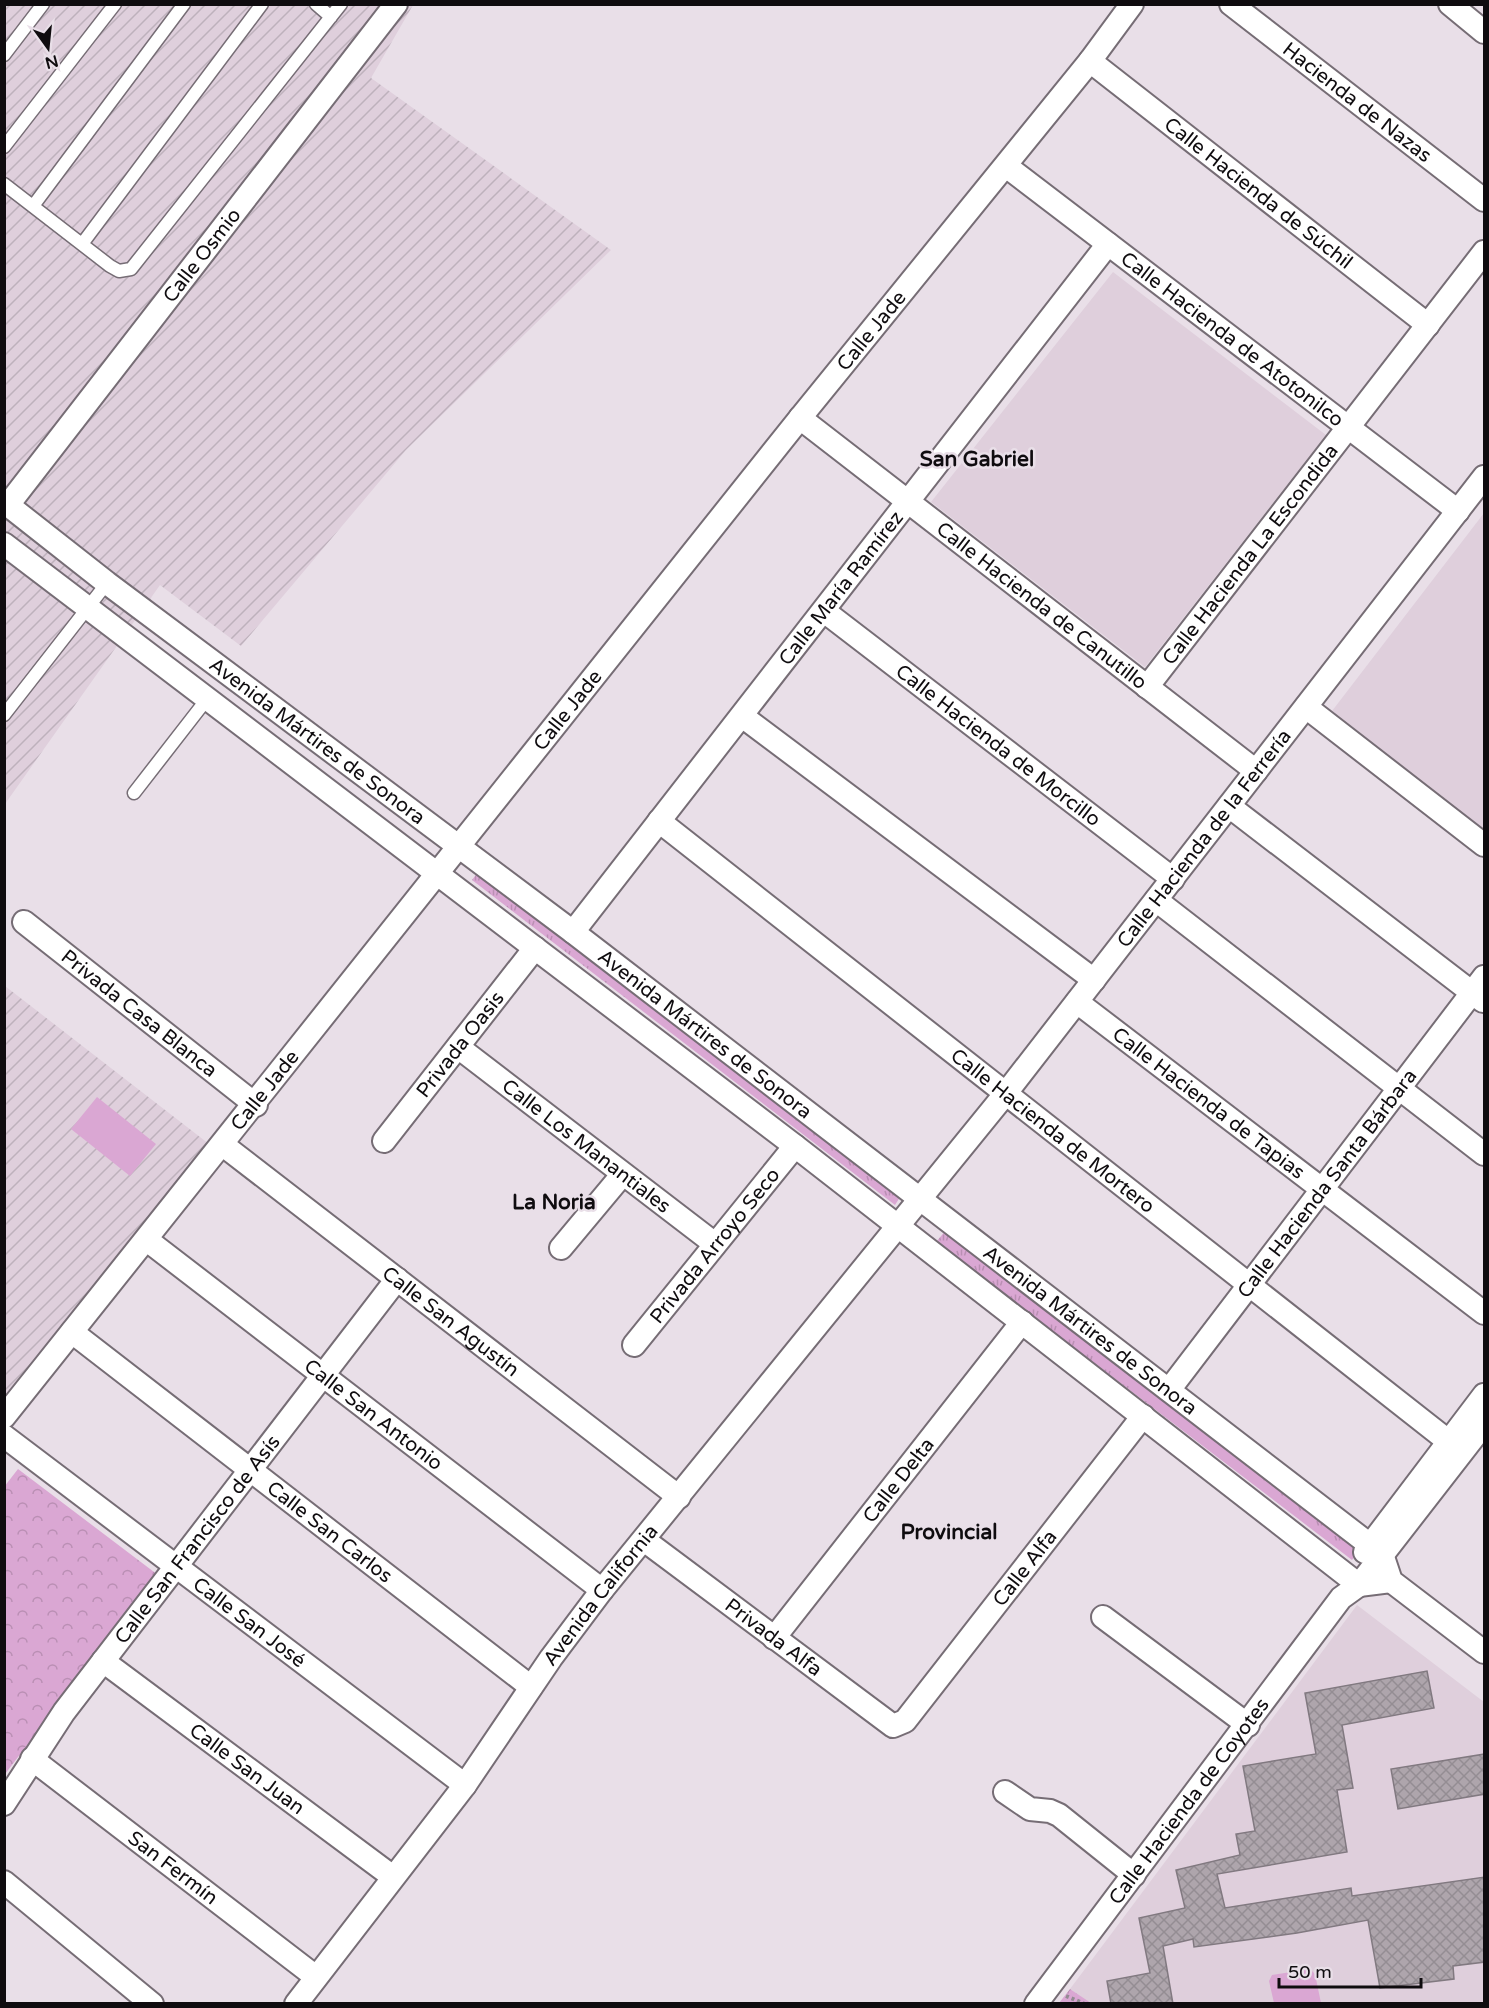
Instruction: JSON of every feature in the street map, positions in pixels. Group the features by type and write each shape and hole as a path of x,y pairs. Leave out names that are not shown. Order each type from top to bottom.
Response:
{"street":[{"name":"Calle Osmio","path":"6,503 396,4"},
{"name":"Calle Jade","path":"4,1417 255,1105 800,418 1090,61 1132,4"},
{"name":"Hacienda de Nazas","path":"1231,4 1485,200"},
{"path":"1449,4 1485,32"},
{"name":"Calle Hacienda de Súchil","path":"1090,61 1428,325"},
{"name":"Calle Hacienda de Atotonilco","path":"1006,166 1458,511"},
{"name":"Calle María Ramírez","path":"573,932 1108,244"},
{"name":"Calle Hacienda La Escondida","path":"1148,687 1485,252"},
{"name":"Calle Hacienda de Canutillo","path":"800,418 1256,771"},
{"name":"Calle Hacienda de la Ferrería","path":"920,1200 1006,1093 1484,479"},
{"name":"Avenida Mártires de Sonora","path":"6,503 107,583 573,932 1376,1550"},
{"name":"Avenida Mártires de Sonora","path":"4,544 795,1146 1353,1580"},
{"name":"Calle Hacienda de Morcillo","path":"824,612 1173,879"},
{"path":"1306,707 1485,845"},
{"path":"742,716 1094,980"},
{"path":"1229,806 1481,990"},
{"name":"Calle Hacienda de Mortero","path":"659,821 1448,1441"},
{"path":"1156,900 1485,1154"},
{"name":"Privada Casa Blanca","path":"24,922 255,1105"},
{"name":"Privada Oasis","path":"384,1141 535,948"},
{"name":"Calle Hacienda Santa Bárbara","path":"1169,1390 1400,1088 1481,990"},
{"name":"Calle Hacienda de Tapias","path":"1077,1002 1485,1313"},
{"name":"Calle Los Manantiales","path":"458,1047 622,1175 715,1244"},
{"name":"Calle San Agustín","path":"223,1145 679,1497"},
{"name":"Privada Arroyo Seco","path":"634,1345 795,1146"},
{"path":"561,1248 622,1175"},
{"name":"Avenida California","path":"308,1994 393,1877 465,1785 531,1687 602,1590 920,1200"},
{"name":"Calle San Antonio","path":"147,1240 602,1590"},
{"name":"Calle San Francisco de Asís","path":"4,1803 32,1759 103,1660 397,1279"},
{"name":"Calle Delta","path":"774,1638 1022,1322"},
{"name":"Calle San Carlos","path":"72,1332 531,1687"},
{"name":"Calle Hacienda de Coyotes","path":"1376,1550 1448,1441 1485,1395"},
{"name":"Calle Alfa","path":"905,1722 1143,1416"},
{"name":"Calle Hacienda de Coyotes","path":"1036,2004 1248,1725 1376,1550 1485,1424"},
{"name":"Calle San José","path":"4,1436 465,1785"},
{"name":"Privada Alfa","path":"644,1540 894,1726 905,1722"},
{"path":"1376,1550 1391,1581 1482,1644"},
{"path":"1353,1580 1391,1581"},
{"path":"1103,1617 1248,1725"},
{"name":"Calle San Juan","path":"103,1660 393,1877"},
{"name":"San Fermín","path":"32,1759 308,1994"},
{"path":"1005,1792 1030,1809 1050,1810 1059,1815 1134,1875"},
{"path":"4,1882 152,2004"}],"lane":[{"path":"4,55 44,4"},
{"path":"4,147 115,4"},
{"path":"33,206 184,4"},
{"path":"82,244 262,4"},
{"path":"316,4 332,17"},
{"path":"4,184 119,271 131,268 140,261 341,4"},
{"path":"4,715 107,583"},
{"path":"134,794 207,699"}],"shaded area":[{"path":"5,5 413,5 371,78 611,250 406,450 241,646 160,585 5,804"},
{"path":"1113,272 1326,435 1145,667 931,502"},
{"path":"1484,513 1484,830 1332,711"},
{"path":"5,986 209,1144 5,1401"},
{"path":"1357,1605 1484,1702 1484,2003 1091,2004 1070,1989"}],"green space":[{"path":"481,868 904,1191 895,1205 472,880"},
{"path":"97,1097 156,1144 130,1176 71,1129"},
{"path":"947,1229 1361,1547 1352,1560 936,1242"},
{"path":"18,1469 158,1575 5,1774 4,1487"},
{"path":"1310,1969 1315,1974 1321,2003 1274,2003 1269,1981 1272,1975"},
{"path":"1070,1989 1091,2003 1059,2003"}],"building":[{"path":"1427,1671 1434,1708 1342,1725 1353,1788 1337,1790 1347,1852 1217,1874 1225,1908 1351,1888 1352,1896 1485,1877 1485,1962 1453,1966 1454,1979 1380,1988 1368,1920 1297,1933 1194,1947 1193,1939 1163,1946 1173,2004 1111,2004 1107,1981 1150,1973 1139,1918 1185,1908 1176,1870 1240,1855 1236,1834 1255,1831 1243,1766 1316,1754 1305,1693"},
{"path":"1485,1754 1485,1794 1398,1809 1391,1769"}],"district":[{"name":"San Gabriel","path":"977,459"},
{"name":"La Noria","path":"554,1202"},
{"name":"Provincial","path":"949,1532"}]}
